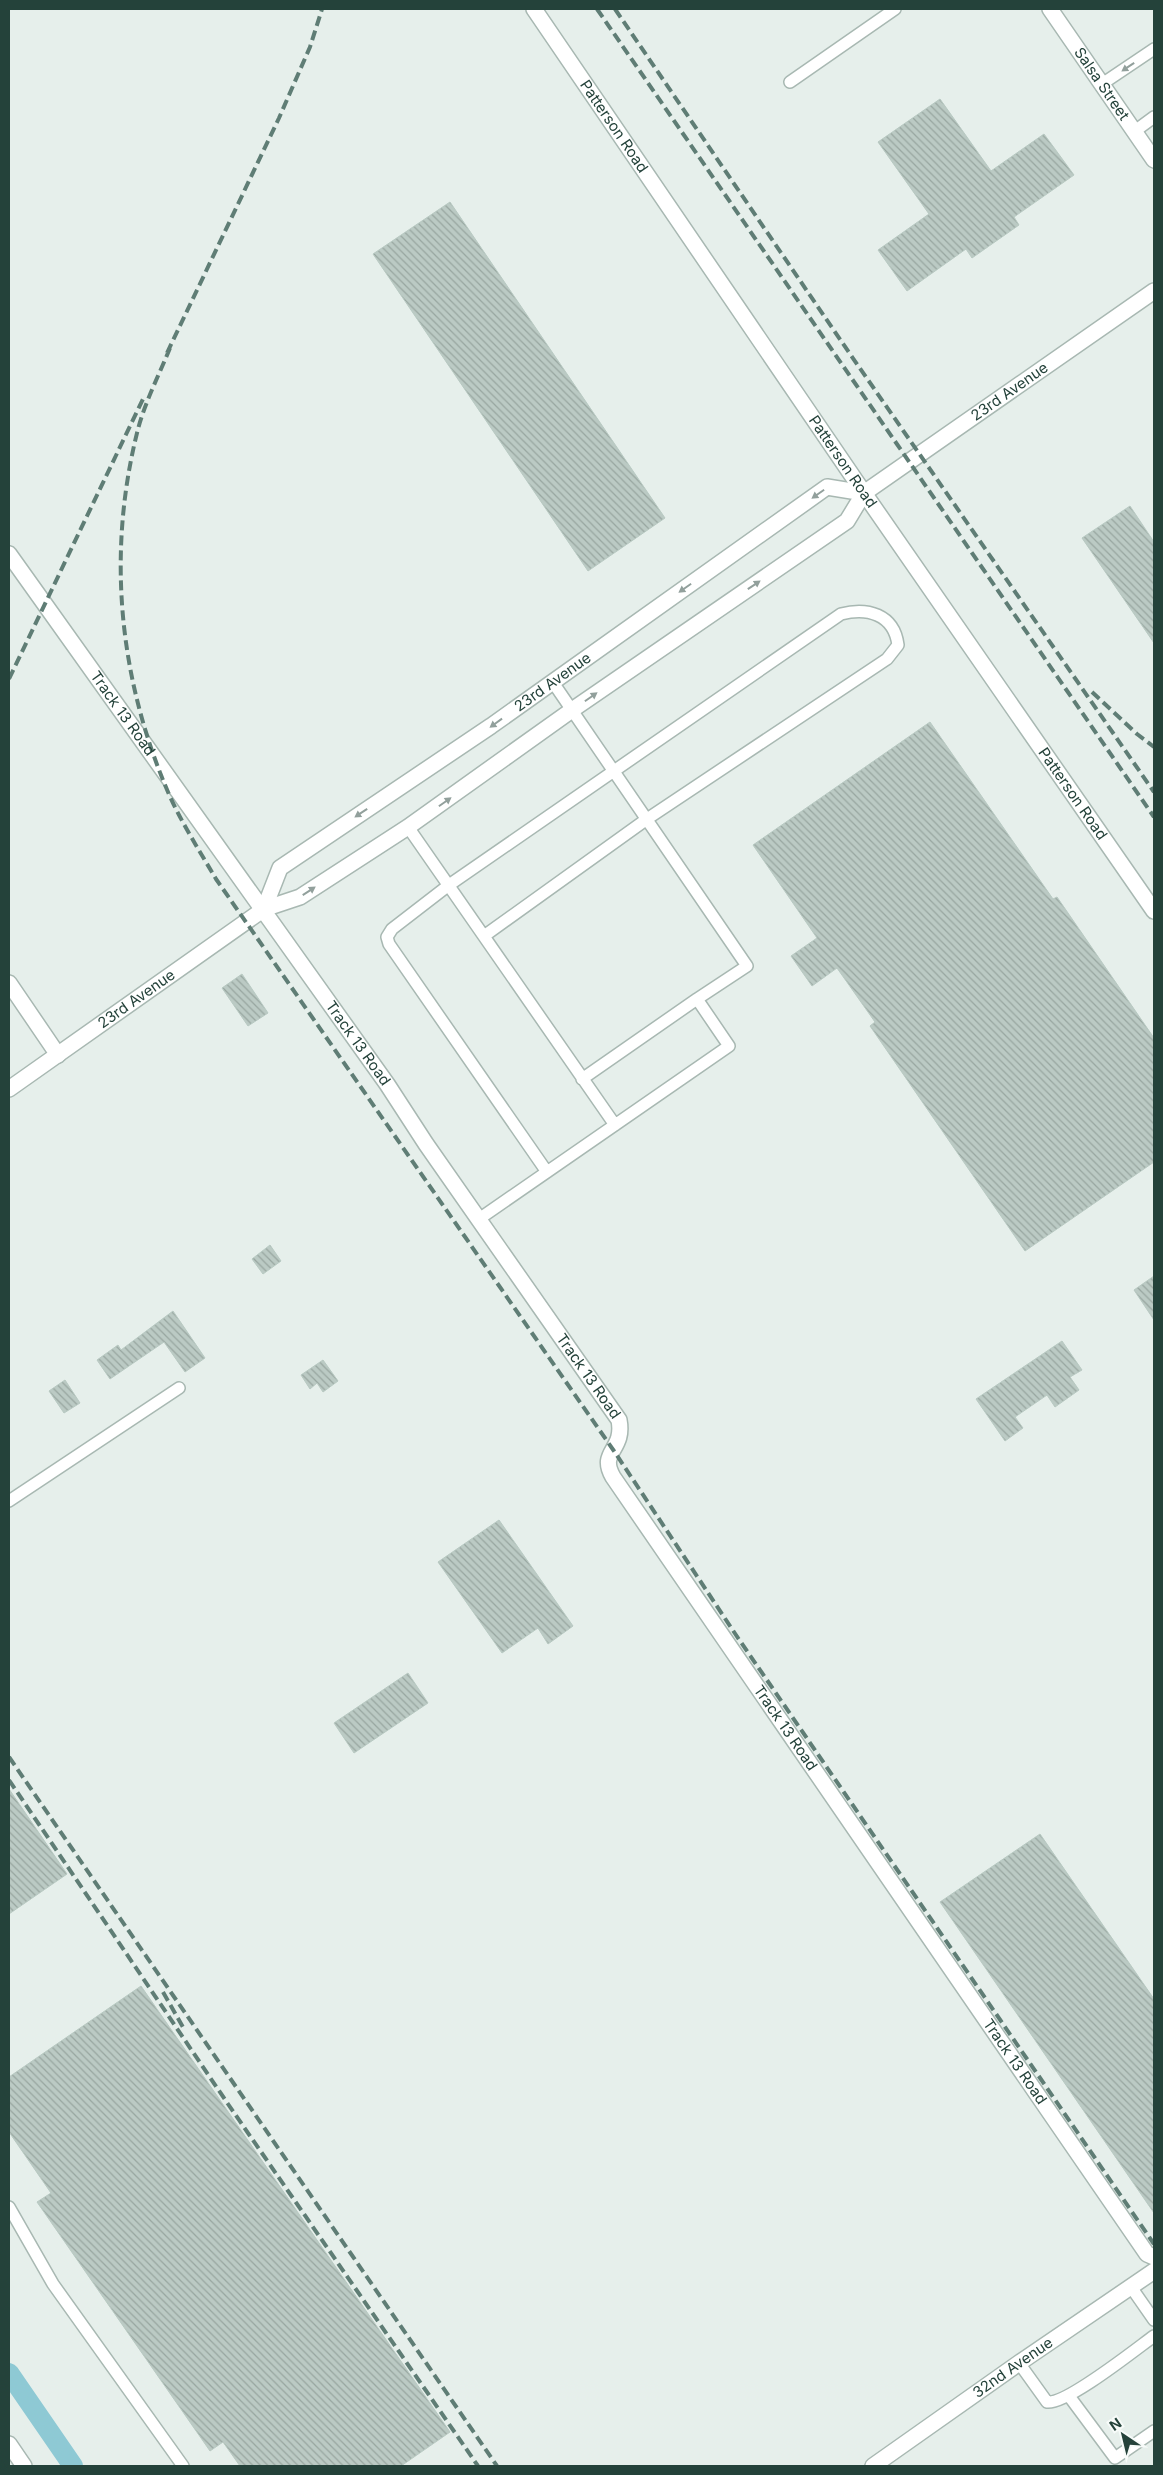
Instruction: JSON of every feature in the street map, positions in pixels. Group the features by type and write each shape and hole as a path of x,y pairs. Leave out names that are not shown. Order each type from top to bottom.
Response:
{"street":[{"name":"Patterson Road","path":"534,9 864,492 1154,910"},
{"name":"Salsa Street","path":"1050,9 1154,160"},
{"name":"23rd Avenue","path":"9,1089 264,909 300,897 408,827 572,710 847,521 864,492 1154,291"},
{"name":"23rd Avenue","path":"264,909 280,868 491,726 827,487 864,492"},
{"name":"Track 13 Road","path":"9,554 264,909 619,1420 621,1431 619,1442 608,1457 606,1467 612,1477 1147,2254 1154,2257"},
{"path":"9,983 58,1055"},
{"name":"32nd Avenue","path":"873,2466 1019,2362 1154,2271"},
{"path":"9,2444 24,2466"}],"lane":[{"path":"790,82 895,9"},
{"path":"1102,84 1154,49"},
{"path":"1134,131 1154,118"},
{"path":"484,936 647,819 887,659 898,645 896,635 885,620 874,612 857,610 841,614 449,885 400,922 387,937 389,944 547,1172"},
{"path":"552,682 747,966 697,998 582,1078"},
{"path":"408,827 615,1125"},
{"path":"479,1219 729,1046 697,998"},
{"path":"9,1501 179,1388"},
{"path":"9,2207 53,2284 183,2466"},
{"path":"1131,2287 1154,2320"},
{"path":"1019,2362 1047,2402 1052,2403 1069,2396 1154,2336"},
{"path":"1069,2396 1117,2462 1154,2431"}],"building":[{"path":"940,99 991,171 1044,134 1074,175 1014,217 1019,225 972,258 966,249 907,291 878,250 929,214 878,142"},
{"path":"450,202 665,518 588,571 373,254"},
{"path":"1130,506 1154,542 1154,643 1082,538"},
{"path":"930,722 1053,899 1057,897 1154,1038 1154,1162 1025,1251 870,1026 875,1022 837,968 812,986 791,956 817,938 753,845"},
{"path":"242,974 268,1013 248,1026 222,988"},
{"path":"270,1245 281,1261 263,1274 252,1259"},
{"path":"1154,1276 1154,1320 1134,1290"},
{"path":"173,1311 205,1358 185,1372 164,1342 110,1379 97,1360 118,1345 121,1350"},
{"path":"1062,1341 1082,1370 1070,1377 1079,1390 1055,1407 1047,1395 1015,1417 1023,1428 1005,1441 976,1399"},
{"path":"323,1360 338,1381 323,1392 317,1383 310,1389 301,1375"},
{"path":"65,1380 80,1403 64,1413 49,1391"},
{"path":"499,1520 573,1626 548,1644 538,1628 502,1653 438,1562"},
{"path":"408,1673 428,1703 354,1753 334,1723"},
{"path":"9,1789 67,1874 9,1914"},
{"path":"1040,1834 1154,1999 1154,2213 940,1902"},
{"path":"141,1986 450,2432 401,2466 240,2466 223,2442 210,2451 37,2202 51,2193 9,2132 9,2077"}],"waterway":[{"path":"9,2373 73,2466"}],"railway":[{"path":"167,353 279,118 310,47 322,9"},
{"path":"597,9 1154,817"},
{"path":"615,9 850,354 1154,792"},
{"path":"170,348 148,400 137,433 128,478 122,524 121,570 123,615 138,705 151,749 168,792 190,836 216,879 614,1451 736,1635 1154,2244"},
{"path":"9,679 143,399"},
{"path":"1092,692 1137,734 1154,747"},
{"path":"9,1757 497,2466"},
{"path":"9,1780 228,2104 478,2466"},
{"path":"163,1992 184,2029"}]}
